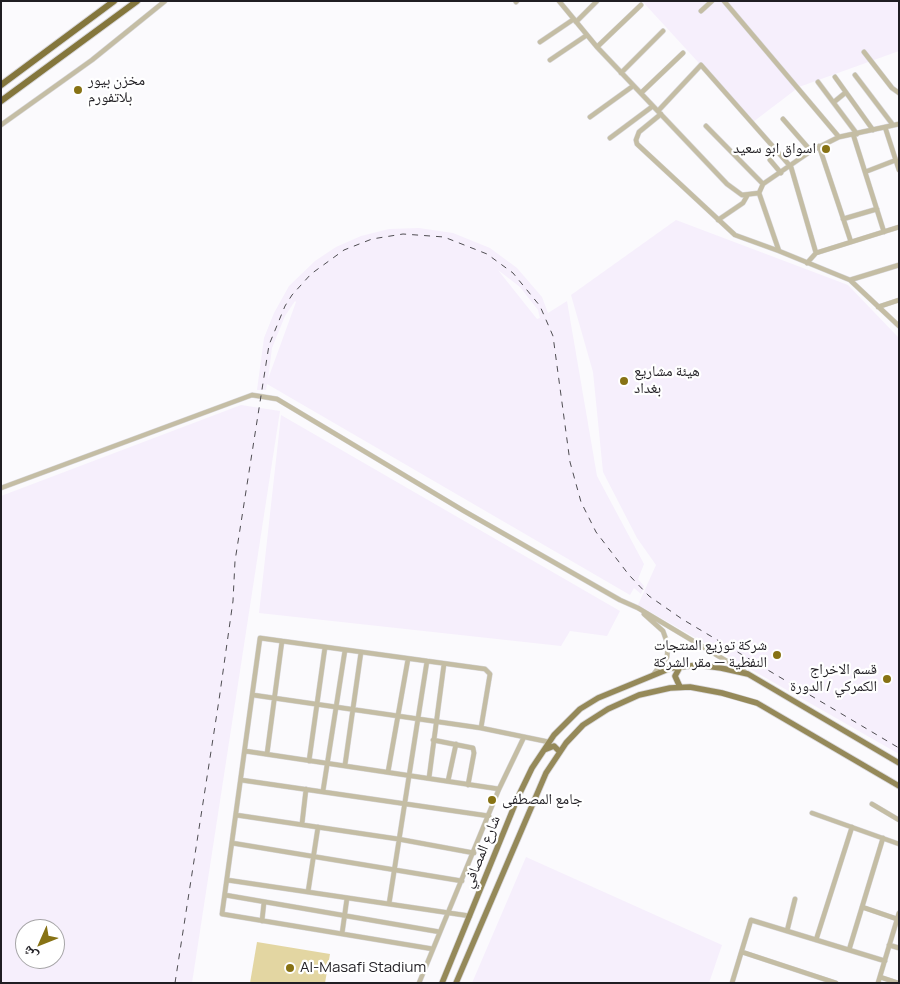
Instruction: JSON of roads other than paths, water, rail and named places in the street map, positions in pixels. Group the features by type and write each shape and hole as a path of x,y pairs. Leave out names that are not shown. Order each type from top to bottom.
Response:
{"highway":[{"path":"1,85 114,1"},
{"path":"1,101 136,1"}],"main road":[{"name":"شارع المصافي","path":"442,983 518,797 543,751 548,742 580,709 598,698 651,676 680,667 698,665 748,674 899,763"},
{"path":"680,667 675,676 680,687"},
{"name":"شارع المصافي","path":"456,983 546,773 562,750 587,722 608,709 639,695 680,687 722,693 757,703 899,786"},
{"path":"580,709 581,717 587,722"},
{"path":"548,742 562,750"},
{"path":"543,751 552,745 562,750"},
{"path":"470,915 476,918 483,918"},
{"path":"467,923 473,924 478,931"}],"street":[{"path":"1,125 60,83 165,1"},
{"path":"540,42 575,21 597,1"},
{"path":"701,11 712,1"},
{"path":"724,1 839,137"},
{"path":"559,2 596,47 727,184 736,192 747,196 759,193"},
{"path":"596,47 641,5"},
{"path":"621,72 663,31"},
{"path":"550,60 587,35"},
{"path":"864,52 892,88 899,93"},
{"path":"641,94 683,53"},
{"path":"816,253 791,166 701,65 639,132 636,140 637,144 735,235 850,280 899,326"},
{"path":"779,251 759,193 763,184 819,146 839,137 896,125 855,75"},
{"path":"834,77 873,130"},
{"path":"818,82 855,134 884,232"},
{"path":"590,117 634,86"},
{"path":"834,102 845,93"},
{"path":"610,138 653,106"},
{"path":"783,119 811,151"},
{"path":"706,126 763,184"},
{"path":"885,127 899,170"},
{"path":"819,146 851,242"},
{"path":"770,160 781,173"},
{"path":"865,172 896,160"},
{"path":"718,220 743,203 747,196"},
{"path":"843,219 876,209"},
{"path":"807,263 816,253 899,227"},
{"path":"850,280 899,265"},
{"path":"878,307 899,300"},
{"path":"1,488 252,395 277,399 464,511 620,600 638,608 748,674"},
{"path":"638,608 663,631 668,645 667,657 651,676"},
{"path":"433,949 222,914 260,638 488,671 480,728"},
{"path":"268,754 282,641"},
{"path":"309,761 325,647"},
{"path":"324,791 345,650"},
{"path":"344,765 362,652"},
{"path":"388,772 408,659"},
{"path":"389,904 427,661"},
{"path":"429,778 444,664"},
{"path":"253,695 418,718 524,736 548,742"},
{"path":"419,983 499,790 524,736"},
{"path":"434,740 473,748 474,753 468,785"},
{"path":"448,781 456,744"},
{"path":"245,751 499,790"},
{"path":"241,780 489,816"},
{"path":"302,824 306,789"},
{"path":"872,804 899,820"},
{"path":"812,813 899,844"},
{"path":"236,815 398,838 474,853"},
{"path":"308,892 318,827"},
{"path":"816,940 852,827"},
{"path":"849,950 883,838"},
{"path":"232,843 462,881"},
{"path":"227,880 470,915"},
{"path":"224,895 440,932"},
{"path":"342,934 347,898"},
{"path":"787,931 795,899"},
{"path":"262,921 264,902"},
{"path":"862,907 898,916 878,983"},
{"path":"732,983 751,920 884,961"},
{"path":"889,945 899,948"},
{"path":"742,952 836,983"},
{"path":"880,977 898,983"}],"railway":[{"path":"175,983 219,700 233,601 235,561 269,345 285,306 292,295 311,274 344,250 372,239 403,234 444,237 487,254 513,273 540,306 553,336 570,462 581,502 596,532 629,575 649,596 682,619 899,748"}],"place":[{"name":"مخزن بيور بلاتفورم","path":"78,90"},
{"name":"اسواق ابو سعيد","path":"826,149"},
{"name":"هيئة مشاريع بغداد","path":"624,381"},
{"name":"شركة توزيع المنتجات النفطية — مقر الشركة","path":"777,655"},
{"name":"قسم الاخراج الكمركي / الدورة","path":"887,679"},
{"name":"جامع المصطفى","path":"492,800"},
{"name":"Al-Masafi Stadium","path":"290,968"}]}
